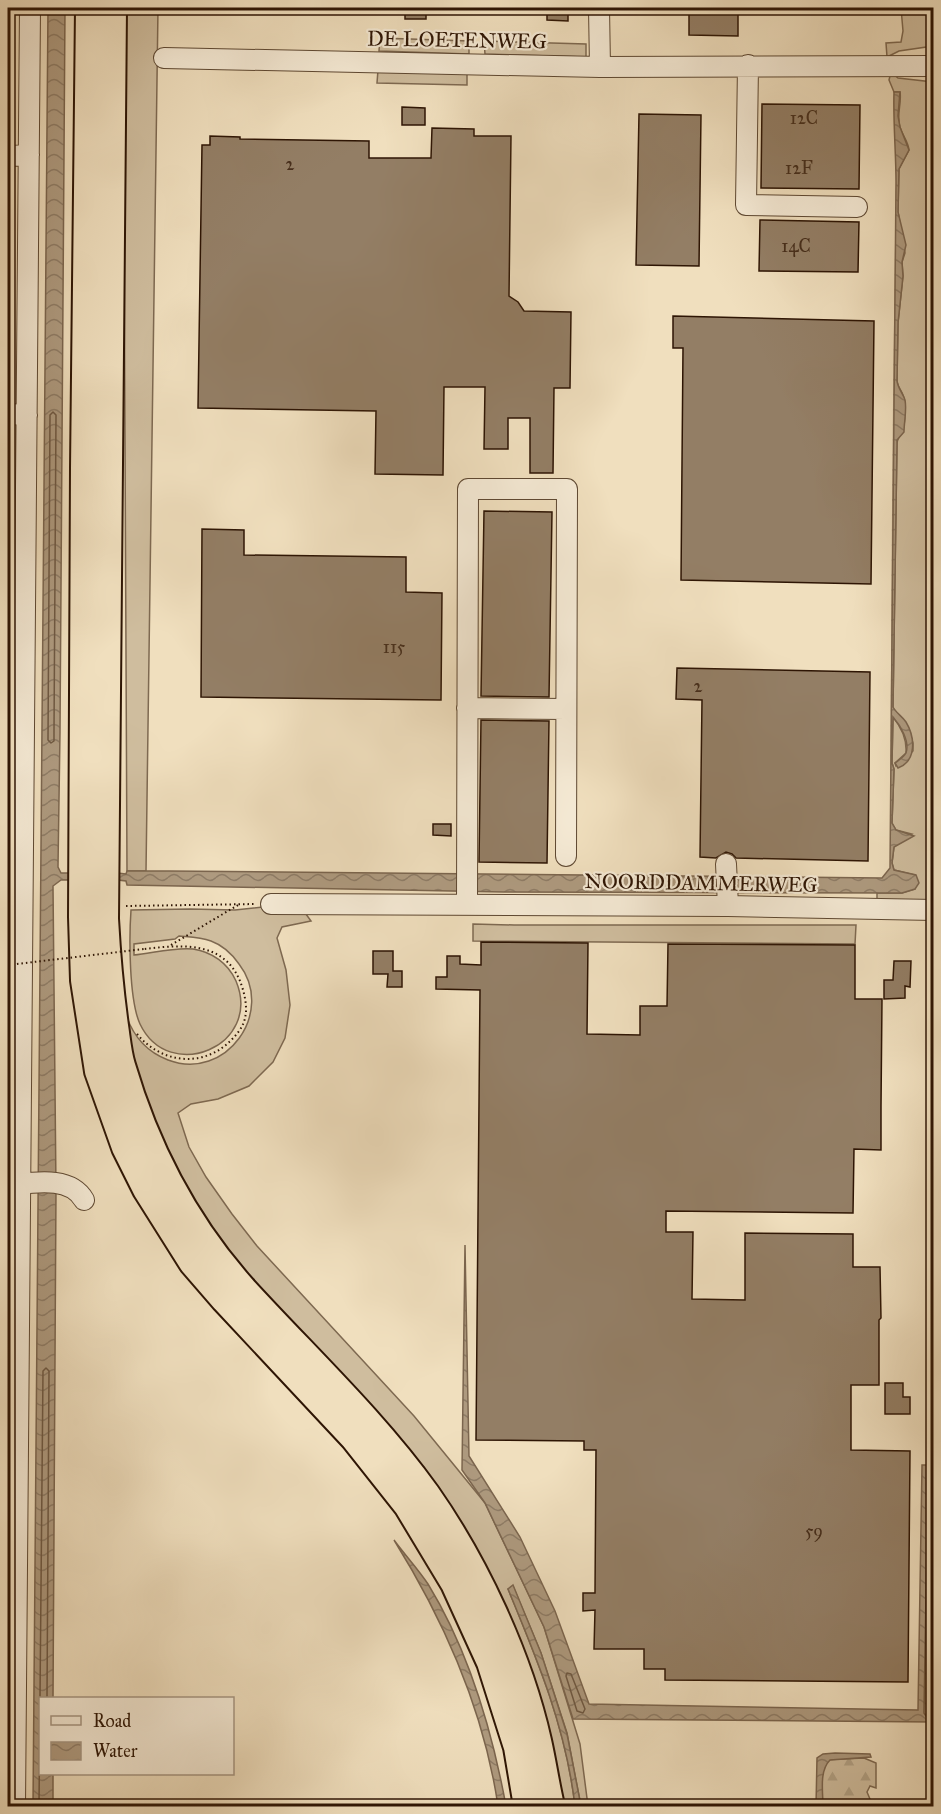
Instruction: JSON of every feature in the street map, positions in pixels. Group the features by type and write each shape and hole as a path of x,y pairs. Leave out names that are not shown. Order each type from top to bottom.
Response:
{"highway":[{"path":"90,8 83,917 85,980 99,1071 126,1147 147,1190 193,1262 355,1438 408,1505 455,1583 491,1662 518,1747 528,1806"},
{"path":"112,8 104,919 107,978 120,1064 164,1178 184,1213 241,1288 369,1423 426,1496 474,1573 511,1656 537,1739 550,1806"}],"street":[{"path":"15,1806 11,1732 30,1184 15,902 17,414 29,155 30,8"},
{"path":"599,8 600,67"},
{"name":"DE LOETENWEG","path":"164,58 600,67 933,66"},
{"path":"748,65 746,205 857,207"},
{"path":"8,156 29,155"},
{"name":"NOORDDAMMERWEG","path":"467,902 468,489 567,489 566,856"},
{"path":"467,708 566,709"},
{"path":"726,866 727,903"},
{"name":"NOORDDAMMERWEG","path":"271,904 727,903 933,910"},
{"path":"30,1184 71,1187 80,1193 84,1200"}],"path":[{"path":"121,906 239,905 168,946"},
{"path":"8,964 185,945 215,953 230,964 244,991 245,1017 236,1036 220,1050 203,1058 187,1060 176,1059 144,1042"}],"green space":[{"path":"123,8 158,8 146,871 127,871"},
{"path":"901,8 933,8 933,46 899,51 887,57 886,43 901,42 903,31"},
{"path":"380,38 469,41 469,54 379,51"},
{"path":"484,41 586,44 586,57 485,54"},
{"path":"378,70 467,70 467,85 377,83"},
{"path":"891,72 898,78 933,82 934,903 877,902 877,893 902,893 915,889 915,875 894,870 892,863 894,847 912,834 896,830 892,823 893,717 906,743 906,753 895,763 896,766 913,751 913,743 909,729 893,708 897,444 903,428 905,410 904,398 897,381 898,323 903,276 902,262 905,253 898,212 899,169 909,150 899,123 900,92 894,92 889,80"},
{"path":"272,906 303,910 311,921 282,927 277,938 286,970 290,1005 285,1038 273,1062 249,1086 218,1099 191,1104 178,1113 189,1147 206,1177 257,1246 414,1416 485,1503 544,1627 580,1744 588,1806 581,1806 567,1733 541,1653 513,1586 508,1589 540,1669 558,1722 575,1806 561,1806 550,1740 192,1204 144,1100 133,1059 126,1015 137,1037 154,1053 168,1060 189,1064 209,1061 226,1052 239,1038 248,1021 252,1002 249,983 239,964 227,950 215,943 199,938 179,936 175,939 134,944 134,955 171,949 193,949 213,956 233,975 241,1004 236,1024 225,1039 209,1050 190,1054 171,1052 154,1042 140,1024 136,1013 130,952 131,910 235,910"},
{"path":"8,911 14,917 15,1085 8,1084 8,971 12,971 12,957 8,958"},
{"path":"473,924 856,925 855,944 473,941"},
{"path":"864,1758 876,1763 876,1788 870,1786 867,1792 873,1806 820,1806 820,1760"}],"water":[{"path":"48,8 65,8 58,867 61,873 70,873 70,880 61,880 53,886 56,1189 53,1697 39,1697 39,1775 53,1775 53,1806 33,1806"},
{"path":"894,92 900,92 898,116 909,150 899,169 898,212 906,245 902,262 897,381 906,408 904,432 897,440 893,707 909,728 912,748 909,760 898,768 895,763 906,753 907,743 893,717 892,823 896,830 914,836 894,847 892,863 894,870 916,875 919,883 915,889 902,893 504,892 127,885 126,881 118,880 118,873 126,874 127,871 882,878 890,868 896,182"},
{"path":"465,1245 469,1456 520,1537 555,1611 589,1704 918,1710 922,1465 934,1465 933,1722 573,1719 544,1627 485,1503 462,1470"},
{"path":"394,1540 428,1584 456,1636 486,1720 506,1806 498,1806 483,1736 460,1668 430,1603"},
{"path":"513,1585 541,1653 567,1734 581,1806 575,1806 571,1777 558,1722 540,1669 508,1589"},
{"path":"823,1754 870,1754 871,1757 830,1760 823,1776 823,1806 816,1806 817,1758"}],"building":[{"path":"405,8 426,8 426,19 405,19"},
{"path":"547,8 568,8 568,21 547,20"},
{"path":"689,8 738,8 738,36 689,35"},
{"path":"762,104 860,105 859,189 761,188"},
{"path":"402,107 425,108 425,125 402,125"},
{"path":"639,114 701,115 699,266 636,265"},
{"path":"432,128 474,129 474,136 511,136 509,296 518,302 524,311 571,312 570,388 554,388 553,473 530,473 530,418 508,418 508,449 484,449 485,387 444,387 443,475 375,474 376,411 198,408 202,145 210,145 210,136 240,137 240,139 369,141 369,158 431,158"},
{"path":"760,220 859,222 858,272 759,271"},
{"path":"673,316 874,321 871,584 681,580 683,348 673,348"},
{"path":"484,511 552,512 549,697 481,696"},
{"path":"202,529 244,530 244,555 406,557 406,592 442,593 441,700 201,697"},
{"path":"677,668 870,672 868,861 736,858 726,852 716,858 700,857 702,700 676,699"},
{"path":"481,720 549,721 547,863 479,862"},
{"path":"433,824 451,824 451,836 433,835"},
{"path":"481,942 588,943 587,1034 640,1035 640,1006 667,1006 668,944 855,945 855,999 882,999 881,1150 854,1149 853,1213 666,1211 666,1232 693,1232 692,1299 745,1300 745,1233 853,1234 853,1267 880,1267 879,1385 851,1385 851,1450 910,1451 908,1682 665,1680 665,1669 644,1669 644,1649 594,1649 595,1610 583,1611 583,1593 595,1593 596,1450 584,1450 584,1441 476,1440 480,990 436,989 436,977 447,977 447,956 460,956 460,964 481,965"},
{"path":"373,951 393,951 393,971 402,971 402,987 387,987 388,974 373,974"},
{"path":"894,961 911,961 910,987 905,986 905,998 884,999 884,980 893,980"},
{"path":"885,1383 903,1383 903,1397 910,1397 910,1414 885,1414"}]}
